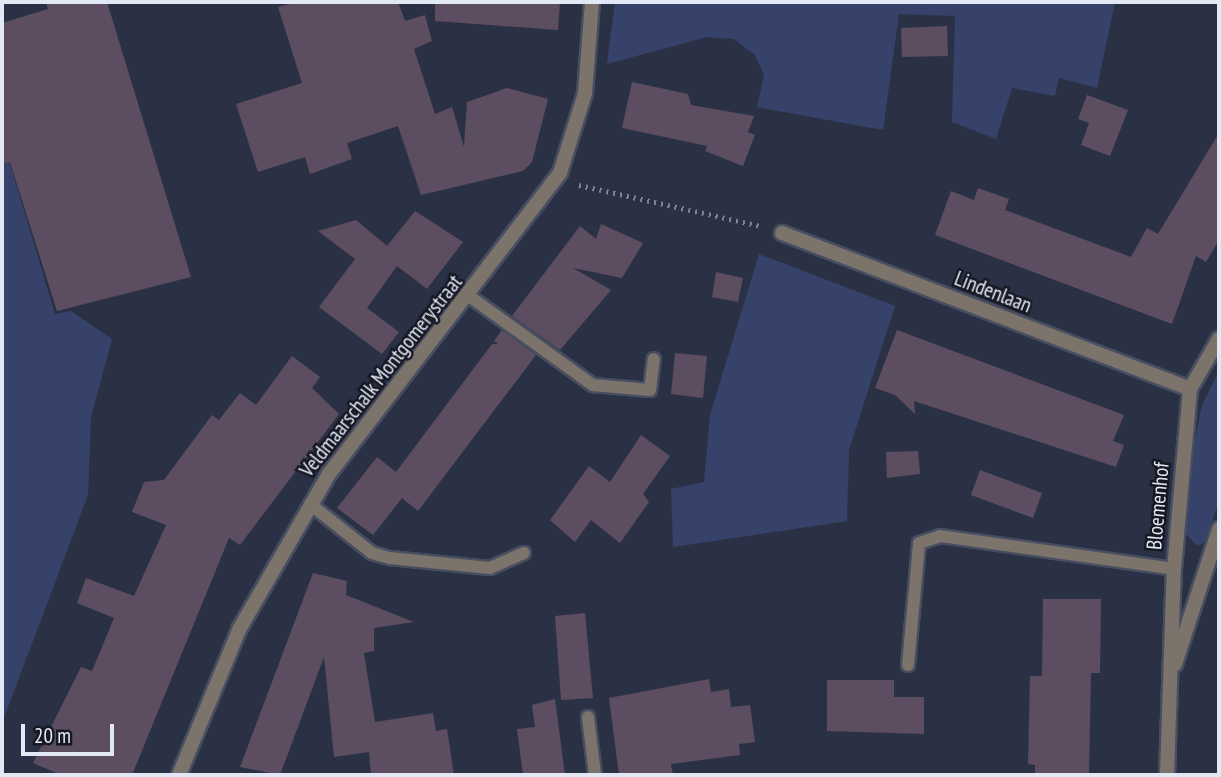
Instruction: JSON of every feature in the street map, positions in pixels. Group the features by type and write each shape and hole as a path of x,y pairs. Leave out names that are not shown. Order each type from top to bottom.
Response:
{"street":[{"name":"Veldmaarschalk Montgomerystraat","path":"179,775 240,628 310,504 560,173 585,93 592,2"},
{"name":"Lindenlaan","path":"782,233 1190,389"},
{"name":"Bloemenhof","path":"1167,775 1174,569 1190,389 1219,339"},
{"name":"Bloemenhof","path":"1169,685 1219,529"}],"lane":[{"path":"469,296 593,386 650,390 654,359"},
{"path":"310,504 372,553 390,558 490,568 524,553"},
{"path":"908,665 919,543 940,536 1174,569"},
{"path":"588,717 594,775"}],"path":[{"path":"560,173 578,184 782,233"}],"shaded area":[{"path":"615,2 1115,2 1097,88 1059,78 1055,96 1012,88 996,139 952,122 955,16 899,14 883,130 757,107 764,75 755,55 734,39 707,37 607,64"},
{"path":"2,137 55,314 71,311 112,339 91,417 88,495 2,723"},
{"path":"759,254 895,306 849,450 847,521 673,547 671,489 704,482 710,415"},
{"path":"1219,371 1219,501 1205,542 1197,546 1184,532 1188,473 1202,405"}],"building":[{"path":"46,2 107,2 191,277 57,311 10,162 2,164 2,23 48,9"},
{"path":"296,2 398,2 405,21 425,15 432,41 414,49 435,114 452,107 464,147 467,102 507,88 548,99 532,162 523,171 421,195 398,126 347,143 352,159 310,174 305,157 258,172 236,104 302,83 278,7"},
{"path":"435,2 560,2 558,30 435,21"},
{"path":"947,26 948,56 902,57 901,28"},
{"path":"632,82 688,94 691,105 754,116 748,132 755,135 743,166 705,151 707,146 622,128"},
{"path":"1087,95 1128,110 1110,156 1081,145 1089,123 1078,119"},
{"path":"1219,133 1219,240 1206,262 1196,256 1172,324 935,235 951,191 974,200 978,188 1009,199 1005,210 1131,257 1147,228 1158,234"},
{"path":"415,211 463,242 427,289 397,266 367,308 399,332 382,354 319,307 355,259 318,231 356,220 387,246"},
{"path":"601,224 643,243 622,278 573,268 611,290 560,350 512,316 580,226 596,239"},
{"path":"716,272 743,278 738,302 712,297"},
{"path":"502,330 536,355 418,511 402,498 373,535 337,508 377,457 396,472 492,344 498,344 494,341"},
{"path":"897,330 1124,415 1113,441 1124,445 1116,467 914,401 915,414 895,395 875,388"},
{"path":"675,353 707,356 703,398 671,394"},
{"path":"292,356 320,377 312,388 339,414 240,545 229,538 132,775 61,775 33,763 81,667 92,671 114,618 77,603 86,578 134,596 166,525 132,512 144,482 164,480 212,415 219,420 240,393 256,405"},
{"path":"641,435 670,456 643,494 649,502 620,543 591,520 575,542 550,520 589,466 610,482"},
{"path":"918,451 920,474 887,478 886,452"},
{"path":"980,470 1042,493 1033,518 971,495"},
{"path":"313,573 347,581 346,595 414,622 374,628 374,651 364,653 375,722 433,713 436,731 447,729 454,775 371,775 369,752 334,757 324,657 280,775 240,767"},
{"path":"1043,599 1101,599 1100,673 1091,673 1089,775 1035,775 1035,765 1028,764 1030,676 1042,676"},
{"path":"585,613 593,698 561,700 555,616"},
{"path":"709,679 711,692 729,689 731,707 750,705 755,742 739,744 740,755 671,764 673,775 619,775 609,698"},
{"path":"827,680 894,680 894,697 924,697 924,734 827,731"},
{"path":"555,699 565,775 523,775 517,729 535,727 532,705"}]}
